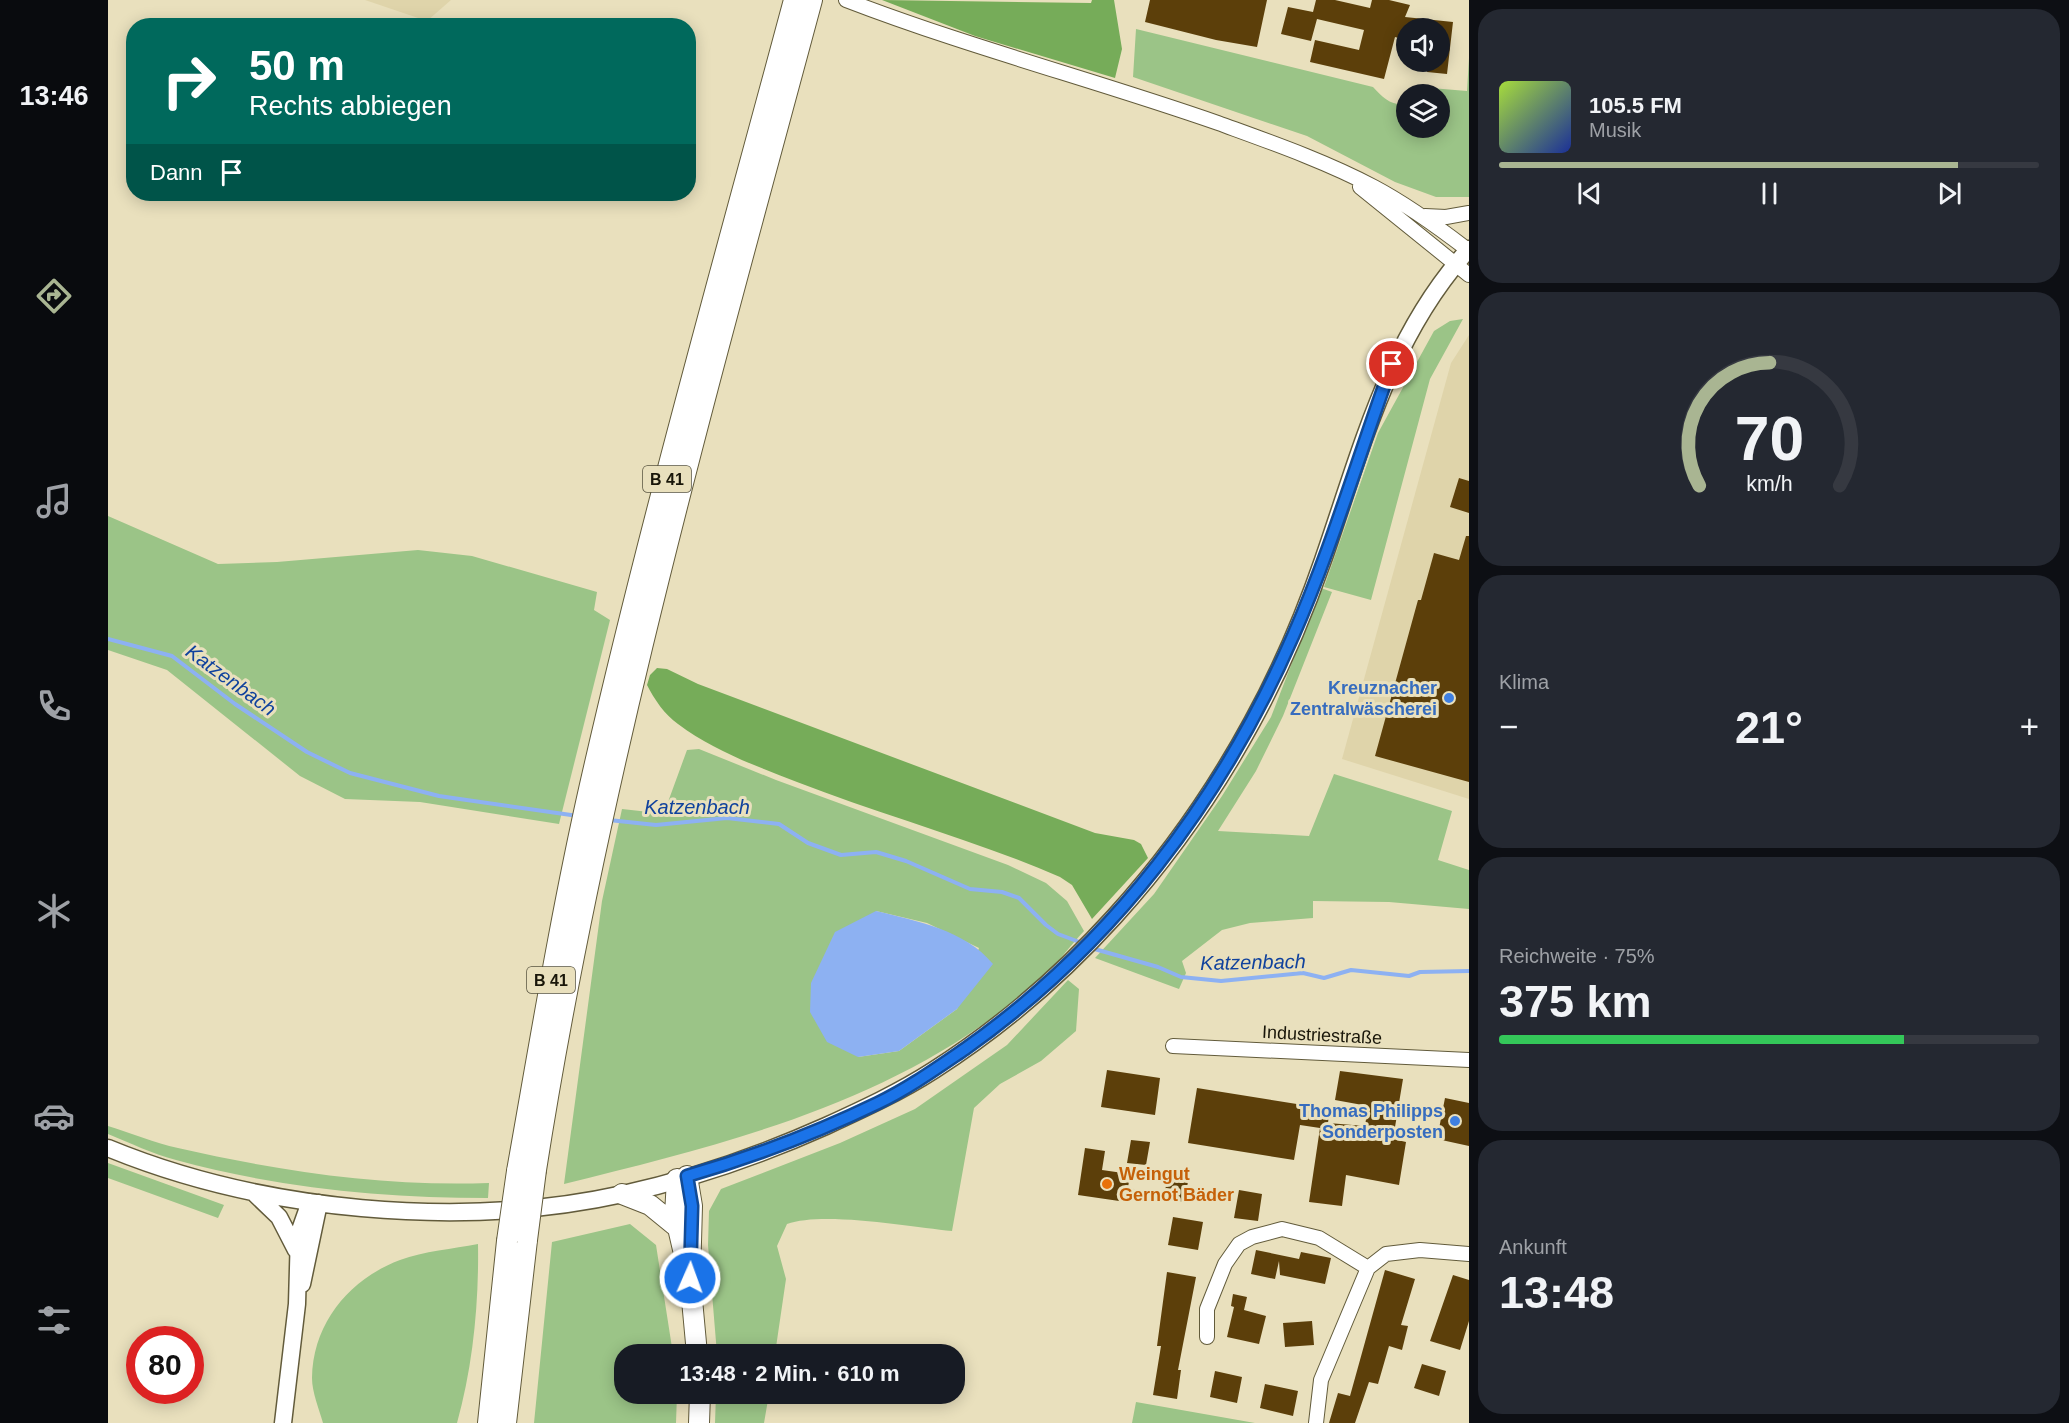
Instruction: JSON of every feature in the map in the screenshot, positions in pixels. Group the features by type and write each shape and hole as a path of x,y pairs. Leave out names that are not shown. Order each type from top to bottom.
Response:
{"highway":[{"name":"B 41","path":"755,177 794,0"},
{"name":"B 41","path":"506,1423 500,1390 507,1241 527,1171 588,838 600,785 624,644 755,177 812,0"},
{"name":"B 41","path":"488,1423 500,1390 527,1240 527,1171"},
{"path":"682,1178 677,1227 690,1278"},
{"path":"682,1178 692,1206 690,1278 696,1344"},
{"path":"622,1194 650,1205 677,1227"},
{"name":"B 41","path":"478,1423 500,1390"},
{"name":"B 41","path":"500,1390 518,1423"},
{"path":"699,1423 700,1404"}],"main road":[{"path":"108,1149 172,1171 253,1192 315,1202 380,1210 438,1212 544,1206 622,1194 748,1158 880,1102 934,1070 996,1027 1042,988 1121,910 1172,848 1202,806 1254,720 1294,635 1321,567 1392,364 1414,322 1455,265 1469,250"},
{"path":"253,1192 279,1217 297,1253"},
{"path":"283,1423 297,1304 297,1253 301,1222 315,1202"},
{"path":"297,1304 309,1261 315,1202"}],"street":[{"path":"846,0 913,26 1255,136 1373,186 1423,216 1469,250"},
{"path":"1333,169 1386,207 1469,275"},
{"path":"1423,216 1446,218 1469,213"},
{"name":"Industriestraße","path":"1173,1046 1469,1060"},
{"path":"1207,1337 1207,1309 1225,1264 1239,1244 1252,1237 1282,1230 1319,1238 1368,1268"},
{"path":"1316,1423 1321,1380 1368,1268 1386,1254 1420,1250 1469,1254"}],"shaded area":[{"path":"365,0 451,0 430,18 418,18"},
{"path":"1469,335 1469,799 1342,759 1451,363"}],"green space":[{"path":"882,0 1091,3 1092,0 1114,0 1122,49 1115,78 975,36"},
{"path":"1136,29 1373,87 1380,95 1396,104 1396,138 1450,138 1450,90 1467,91 1469,58 1469,197 1436,197 1395,182 1307,136 1133,77"},
{"path":"1463,319 1430,379 1371,600 1324,587 1378,433 1434,331 1450,321"},
{"path":"108,516 218,564 277,562 418,550 472,556 597,592 594,610 610,620 559,824 420,802 345,799 300,776 167,670 108,650"},
{"path":"1321,588 1332,592 1283,716 1256,771 1218,831 1309,836 1334,774 1452,811 1438,860 1469,870 1469,909 1389,902 1313,901 1313,918 1250,923 1222,930 1182,961 1186,973 1179,989 1095,958 1154,894 1222,796 1271,717"},
{"path":"657,668 667,669 698,684 1095,833 1134,840 1141,844 1148,858 1092,919 1072,885 1060,877 995,851 797,782 736,757 692,734 664,711 647,685 650,675"},
{"path":"699,749 776,780 1008,865 1046,883 1067,901 1084,931 1042,978 989,1020 934,1056 876,1085 816,1111 755,1132 564,1184 602,901 622,809 649,812 668,802 687,750","holes":["876,911 927,923 979,948 957,1009 899,1051 858,1057"]},
{"path":"1068,980 1079,989 1076,1031 1041,1061 1000,1084 974,1108 952,1231 844,1219 803,1220 787,1224 777,1246 786,1279 776,1344 716,1344 708,1245 709,1211 721,1189 840,1143 915,1109 1007,1045"},
{"path":"108,1126 178,1148 255,1164 332,1176 450,1184 489,1183 488,1198 370,1193 253,1178 159,1155 108,1134"},
{"path":"108,1163 224,1205 218,1218 108,1178"},
{"path":"630,1224 656,1245 671,1344 614,1344 614,1404 677,1404 676,1423 534,1423 552,1242"},
{"path":"478,1244 474,1334 457,1423 323,1423 312,1383 314,1358 327,1321 350,1291 382,1268 400,1260 429,1252"},
{"path":"1136,1402 1255,1423 1132,1423"},
{"path":"716,1404 767,1404 764,1423 715,1423"}],"water":[{"path":"876,911 924,923 954,935 982,952 993,964 957,1009 899,1051 858,1057 827,1042 810,1012 811,983 835,932"}],"building":[{"path":"1150,0 1267,0 1257,47 1216,40 1145,22"},
{"path":"1316,0 1335,0 1370,8 1372,0 1389,0 1410,5 1405,17 1415,18 1396,18 1396,37 1384,79 1310,62 1315,40 1359,50 1364,30 1317,19 1311,41 1281,34 1288,7 1313,12"},
{"path":"1450,22 1453,22 1450,48"},
{"path":"1459,478 1469,481 1469,513 1450,507"},
{"path":"1466,536 1469,536 1469,782 1375,756 1418,600 1421,600 1434,553 1459,560"},
{"path":"1107,1070 1160,1078 1155,1115 1101,1107"},
{"path":"1340,1071 1403,1079 1393,1139 1406,1142 1399,1185 1346,1175 1342,1206 1309,1202 1320,1128 1300,1125 1294,1160 1188,1143 1197,1088 1303,1105 1302,1110 1329,1114 1328,1123 1365,1126 1368,1106 1335,1100"},
{"name":"Thomas Philipps Sonderposten","path":"1445,1098 1469,1103 1469,1146 1437,1139"},
{"path":"1131,1140 1150,1142 1146,1165 1127,1163"},
{"path":"1085,1148 1105,1151 1102,1170 1130,1174 1128,1188 1145,1191 1143,1201 1127,1199 1126,1202 1078,1195"},
{"path":"1168,1171 1189,1174 1185,1202 1164,1199"},
{"path":"1239,1190 1262,1194 1258,1221 1234,1218"},
{"path":"1173,1217 1203,1222 1198,1250 1168,1245"},
{"path":"1256,1250 1299,1259 1301,1252 1331,1258 1325,1284 1280,1275 1279,1261 1275,1279 1251,1274"},
{"path":"1385,1270 1415,1279 1401,1325 1408,1326 1402,1350 1389,1346 1378,1384 1369,1382 1355,1423 1329,1423 1338,1393 1350,1396"},
{"path":"1167,1272 1196,1277 1178,1370 1181,1370 1177,1399 1153,1395 1161,1346 1157,1346"},
{"path":"1453,1275 1469,1280 1469,1321 1460,1350 1430,1341"},
{"path":"1233,1294 1247,1297 1244,1310 1266,1316 1259,1344 1227,1337 1234,1307 1231,1306"},
{"path":"1312,1321 1314,1345 1285,1347 1283,1323"},
{"path":"1422,1364 1446,1371 1439,1396 1414,1388"},
{"path":"1215,1371 1242,1377 1237,1403 1210,1397"},
{"path":"1265,1384 1298,1391 1293,1416 1260,1408"}],"waterway":[{"name":"Katzenbach","path":"108,639 172,656 235,704 307,752 350,773 439,796 578,816"},
{"name":"Katzenbach","path":"609,820 656,825 727,818 779,824 808,843 841,855 876,852 906,861 970,889 1002,892 1019,898 1058,934 1082,943"},
{"name":"Katzenbach","path":"1091,948 1158,967 1181,977 1221,981 1303,973 1324,978 1351,970 1409,976 1420,972 1469,971"}],"place":[{"name":"Kreuznacher Zentralwäscherei","path":"1449,698"},
{"name":"Thomas Philipps Sonderposten","path":"1455,1121"},
{"name":"Weingut Gernot Bäder","path":"1107,1184"}],"route":[{"path":"690,1278 692,1206 687,1176 748,1158 798,1139 880,1102 934,1070 996,1027 1068,964 1121,910 1172,848 1208,797 1254,720 1294,635 1321,567 1392,364"}]}
